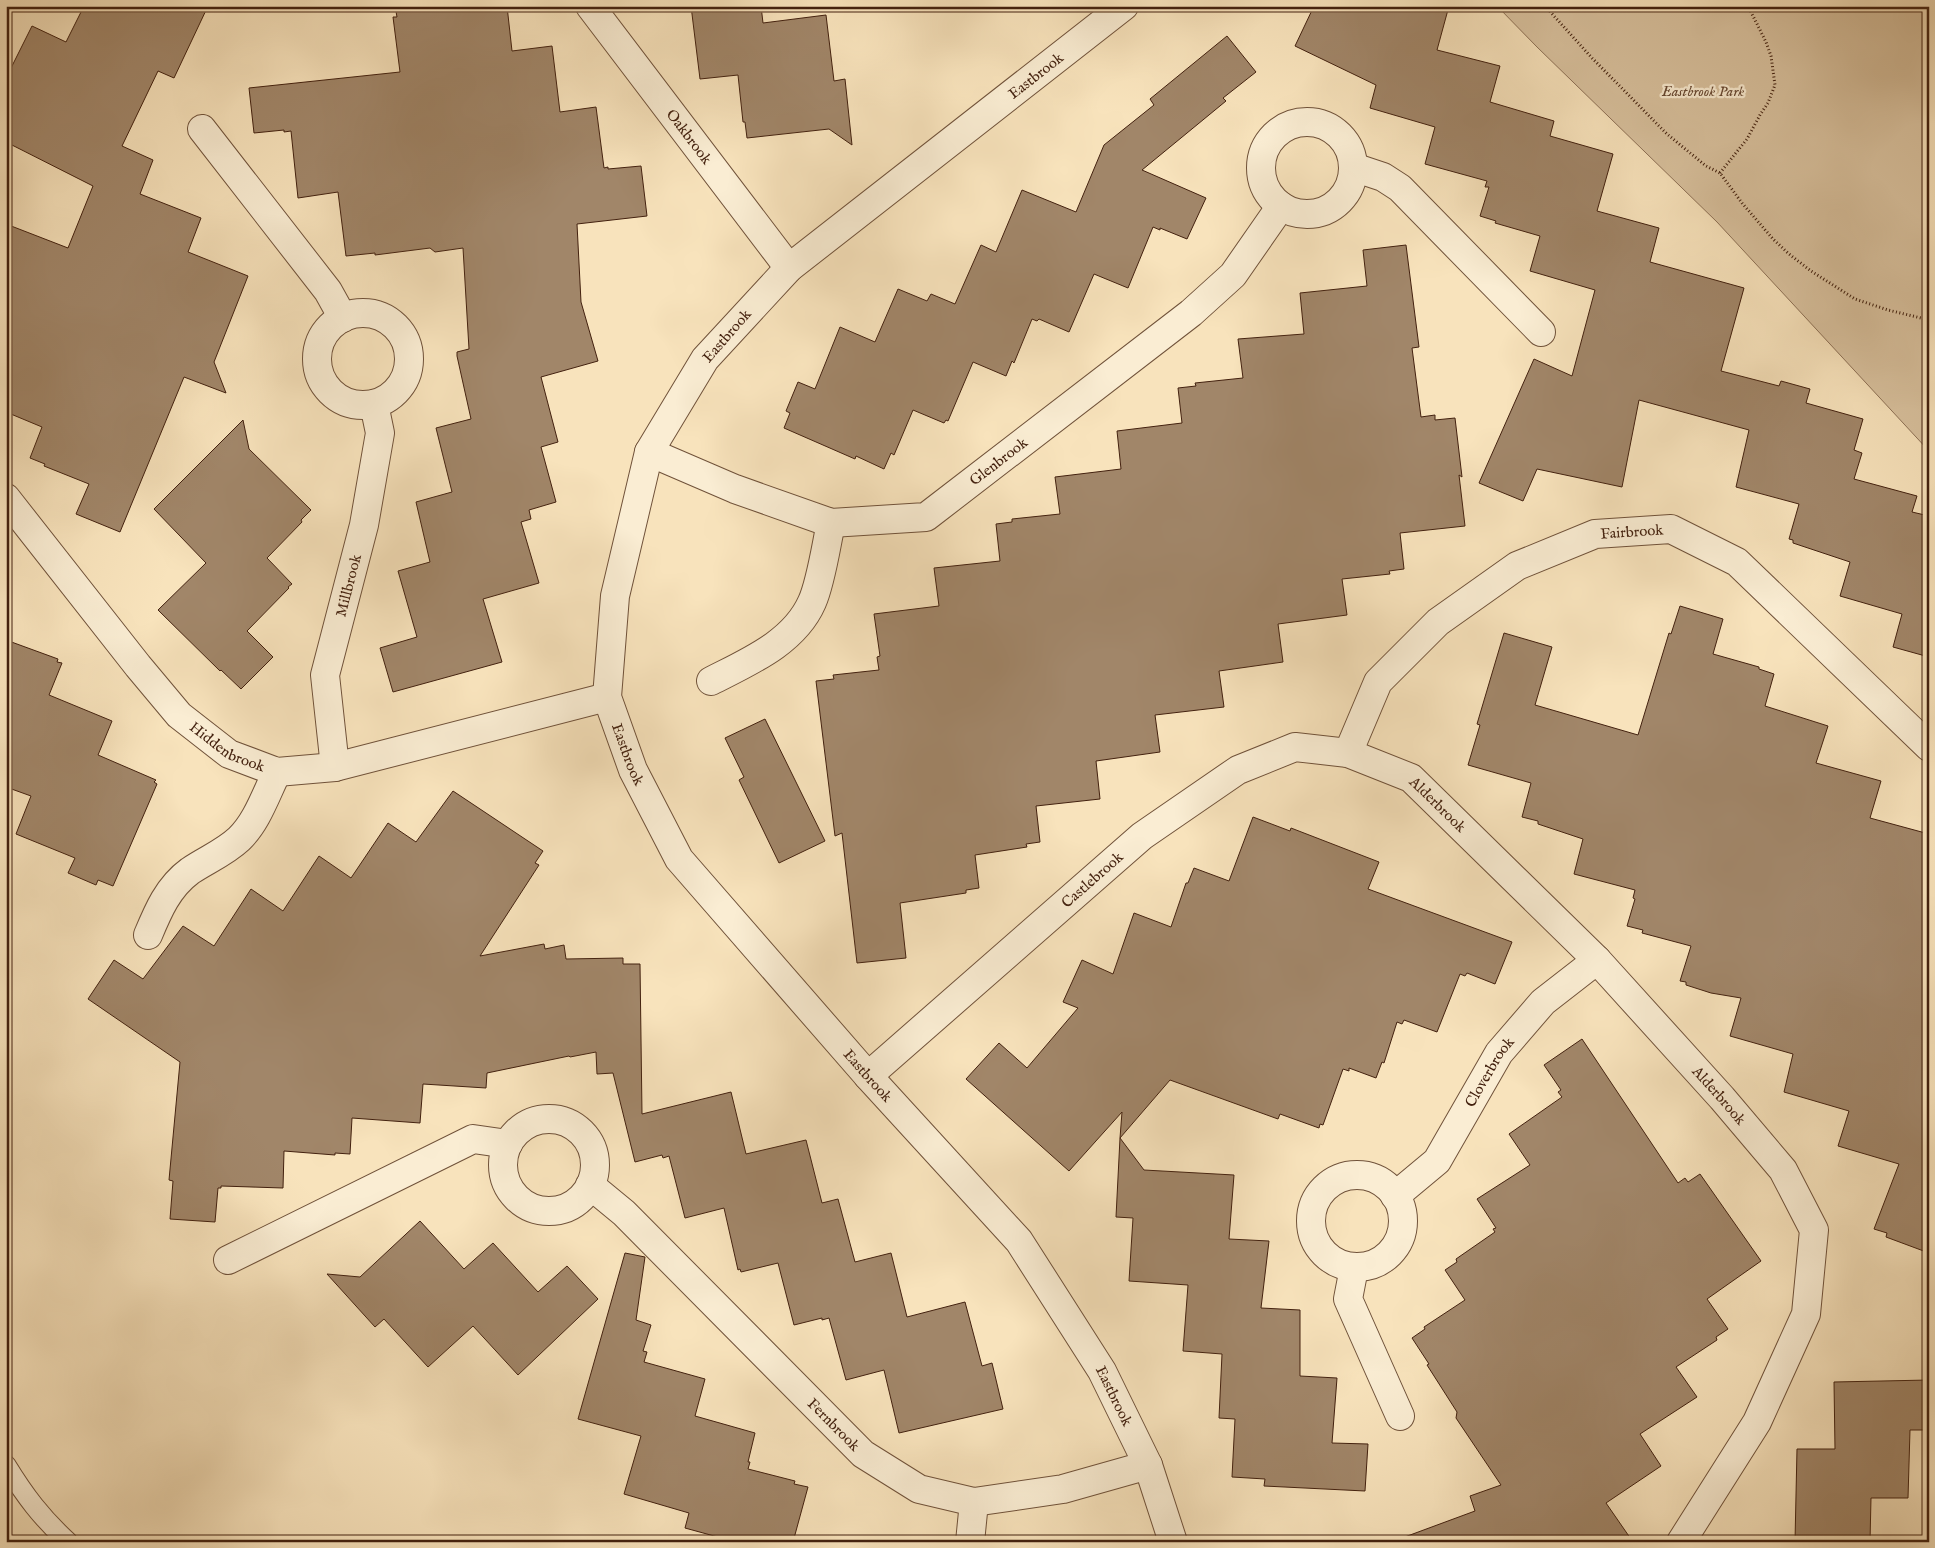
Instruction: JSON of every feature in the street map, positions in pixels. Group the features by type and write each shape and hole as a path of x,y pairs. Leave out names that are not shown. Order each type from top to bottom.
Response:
{"street":[{"name":"Oakbrook","path":"590,6 789,268"},
{"name":"Eastbrook","path":"1124,6 789,268 706,359 649,452 615,596 607,697 633,770 679,859 868,1076 1019,1241 1102,1371 1148,1465 1173,1542"},
{"path":"1306,122 1327,127 1344,140 1350,152 1353,167 1351,181 1345,194 1335,205 1322,212 1308,214 1294,212 1281,206 1270,196 1264,184 1261,170 1263,155 1269,142 1279,131 1292,125 1306,122"},
{"path":"202,128 328,291 344,318"},
{"path":"1353,167 1383,177 1400,188 1541,332"},
{"name":"Glenbrook","path":"649,452 734,489 830,523 926,517 1192,313 1233,275 1281,206"},
{"path":"365,313 379,316 392,323 402,334 407,346 409,361 406,375 398,388 388,398 374,404 360,405 346,402 334,395 324,384 318,371 316,357 320,343 327,330 344,318 350,314 365,313"},
{"name":"Millbrook","path":"335,767 325,675 364,525 380,433 374,404"},
{"name":"Hiddenbrook","path":"6,498 138,666 179,715 229,754 277,772 335,767 607,697"},
{"path":"711,681 760,655 796,628 812,602 830,523"},
{"name":"Fairbrook","path":"1348,753 1378,682 1438,622 1517,566 1595,534 1671,529 1737,562 1929,747"},
{"name":"Castlebrook","path":"868,1076 1142,836 1238,770 1295,747 1348,753"},
{"name":"Alderbrook","path":"1348,753 1411,778 1597,960 1722,1098 1783,1170 1814,1230 1806,1314 1757,1422 1680,1542"},
{"path":"148,935 161,906 173,888 190,872 210,861 239,839 252,823 277,772"},
{"name":"Cloverbrook","path":"1395,1196 1437,1161 1499,1053 1543,1002 1597,960"},
{"path":"542,1119 556,1119 570,1124 582,1132 590,1143 595,1157 595,1171 590,1186 582,1197 570,1206 556,1210 542,1210 528,1206 508,1186 504,1172 504,1157 508,1144 517,1132 528,1123 542,1119"},
{"path":"228,1260 473,1139 508,1144"},
{"path":"1359,1175 1373,1178 1386,1185 1402,1209 1403,1223 1400,1238 1382,1260 1368,1266 1354,1268 1340,1264 1328,1257 1318,1246 1312,1234 1311,1219 1314,1205 1321,1192 1332,1182 1344,1177 1359,1175"},
{"name":"Fernbrook","path":"590,1186 624,1213 863,1454 918,1489 974,1502 1063,1489 1148,1465"},
{"path":"1354,1268 1348,1299 1400,1416"},
{"path":"970,1542 974,1502"}],"lane":[{"path":"6,1465 26,1498 48,1524 68,1542"}],"path":[{"path":"1545,6 1592,58 1667,134 1706,166 1720,173 1742,203 1773,239 1811,271 1856,299 1888,310 1929,320"},
{"path":"1720,173 1747,139 1768,103 1775,85 1771,56 1748,6"}],"green space":[{"name":"Eastbrook Park","path":"1497,6 1929,6 1929,451 1717,222"}],"building":[{"path":"84,6 208,6 174,78 158,71 122,146 153,160 140,194 201,218 188,252 248,276 214,362 226,393 184,377 120,532 76,514 89,484 44,466 45,464 30,458 42,427 6,412 6,224 68,248 93,186 6,142 6,78 32,26 66,42"},
{"path":"395,6 507,6 512,51 552,46 560,112 596,107 604,168 641,166 647,216 577,224 581,302 598,361 541,377 558,442 541,447 556,502 529,510 531,519 521,522 539,583 483,599 502,662 393,692 380,648 417,637 398,571 430,562 416,502 452,492 436,428 471,419 457,356 457,352 469,349 463,248 435,252 430,248 375,255 375,253 346,256 338,192 298,198 291,131 254,133 249,88 400,72 393,17 397,17"},
{"path":"691,6 761,6 763,23 826,15 834,81 845,79 852,145 829,129 747,138 745,122 743,122 738,75 700,79"},
{"path":"1314,6 1449,6 1437,50 1500,66 1490,102 1554,121 1550,136 1613,154 1597,211 1659,228 1650,262 1744,288 1721,371 1779,386 1781,381 1810,389 1806,403 1863,419 1854,450 1862,453 1854,479 1917,496 1912,512 1929,516 1929,657 1893,647 1902,614 1840,596 1850,562 1793,543 1793,540 1789,539 1799,504 1736,487 1749,430 1639,400 1622,487 1537,469 1523,501 1479,483 1534,359 1572,376 1595,290 1530,271 1540,236 1495,223 1496,221 1480,216 1489,187 1485,187 1487,181 1425,164 1435,127 1370,108 1376,85 1295,46"},
{"path":"1227,36 1256,72 1223,98 1226,101 1142,170 1206,198 1187,239 1153,227 1128,288 1094,274 1069,332 1039,319 1037,321 1032,319 1014,363 1012,361 1006,376 973,362 948,421 946,420 944,423 913,410 894,455 891,453 884,469 856,456 855,459 784,428 790,413 786,411 798,382 815,389 840,327 875,342 898,289 927,301 931,294 955,304 981,245 996,252 1022,190 1076,212 1104,145 1154,105 1150,99"},
{"path":"1406,245 1419,347 1412,348 1421,417 1435,415 1435,420 1455,418 1462,477 1459,475 1465,526 1400,533 1404,569 1389,571 1390,574 1342,579 1347,615 1278,624 1283,662 1219,671 1224,707 1155,715 1160,752 1096,761 1100,799 1036,806 1040,842 1026,844 1027,847 975,855 979,888 966,890 966,893 900,903 906,958 857,963 842,833 835,836 816,681 834,679 833,675 879,670 877,657 880,656 874,614 939,606 934,568 1000,561 996,524 1012,522 1012,519 1060,514 1055,477 1121,469 1117,431 1182,423 1178,388 1196,386 1195,383 1243,378 1238,339 1304,334 1300,293 1367,286 1363,250"},
{"path":"243,420 249,449 311,510 267,558 292,584 247,631 273,657 241,689 158,610 206,563 154,509"},
{"path":"1680,606 1723,619 1713,654 1759,667 1759,669 1774,674 1765,706 1828,726 1816,763 1881,781 1870,818 1929,834 1929,1253 1886,1237 1887,1233 1874,1229 1899,1164 1838,1146 1849,1111 1784,1092 1793,1054 1730,1036 1741,998 1711,993 1686,985 1686,982 1680,981 1691,946 1642,933 1643,930 1627,926 1635,899 1633,898 1635,890 1574,874 1583,839 1538,824 1538,821 1522,817 1531,783 1468,765 1480,725 1477,724 1504,633 1552,647 1535,705 1638,735 1669,633 1671,634"},
{"path":"6,640 58,659 57,662 62,663 49,695 112,721 98,755 156,780 154,782 157,784 113,886 98,880 96,885 68,873 75,858 16,834 31,796 6,787"},
{"path":"765,719 825,841 779,863 739,780 744,777 725,738"},
{"path":"453,791 543,851 535,863 539,865 480,956 544,944 545,949 564,945 566,959 623,958 623,964 640,964 642,1114 731,1092 746,1154 806,1140 822,1203 838,1199 855,1262 891,1253 907,1317 965,1302 982,1366 992,1363 1003,1409 899,1433 884,1370 846,1380 829,1318 794,1325 778,1263 741,1272 740,1269 738,1270 724,1208 685,1218 669,1156 663,1158 662,1155 635,1162 613,1073 597,1074 596,1052 487,1073 486,1088 423,1084 420,1123 352,1118 350,1154 335,1153 335,1155 284,1151 283,1188 221,1186 221,1188 218,1188 215,1222 170,1219 173,1181 169,1180 180,1062 88,999 114,960 143,979 183,926 214,946 251,889 283,911 319,856 351,878 388,823 416,842"},
{"path":"1253,817 1290,831 1291,828 1379,862 1368,889 1512,942 1495,984 1467,973 1465,976 1460,974 1437,1032 1404,1020 1402,1024 1397,1022 1384,1063 1382,1062 1376,1078 1349,1068 1349,1071 1343,1069 1323,1125 1320,1124 1319,1128 1280,1114 1278,1119 1170,1080 1120,1138 1122,1112 1069,1171 966,1079 999,1043 1027,1068 1078,1008 1063,1002 1082,960 1113,974 1134,913 1171,927 1186,883 1188,883 1194,868 1229,881"},
{"path":"1582,1039 1678,1183 1685,1178 1688,1182 1700,1174 1761,1261 1707,1299 1728,1329 1716,1337 1717,1340 1676,1367 1697,1397 1640,1434 1661,1466 1606,1503 1633,1542 1403,1542 1402,1538 1475,1511 1470,1496 1501,1485 1456,1418 1457,1412 1412,1338 1425,1329 1424,1327 1465,1300 1445,1270 1457,1262 1456,1259 1495,1232 1493,1229 1496,1228 1477,1199 1530,1165 1509,1134 1562,1097 1558,1092 1561,1090 1544,1065"},
{"path":"1120,1138 1144,1170 1234,1175 1229,1239 1269,1241 1261,1308 1300,1310 1300,1376 1337,1378 1332,1443 1368,1444 1365,1491 1264,1486 1265,1479 1232,1477 1235,1419 1219,1418 1222,1354 1183,1351 1188,1285 1129,1281 1133,1218 1116,1217"},
{"path":"420,1221 464,1269 493,1243 538,1292 567,1266 598,1299 518,1375 473,1326 428,1367 384,1319 375,1327 327,1274 360,1277"},
{"path":"625,1253 645,1257 636,1320 651,1325 643,1351 647,1352 644,1362 705,1379 695,1416 755,1433 748,1469 795,1481 794,1484 808,1487 793,1542 736,1542 685,1528 689,1513 624,1494 641,1436 578,1419"},
{"path":"1929,1380 1929,1430 1910,1430 1908,1498 1871,1498 1870,1542 1795,1542 1797,1449 1835,1449 1834,1382"}]}
